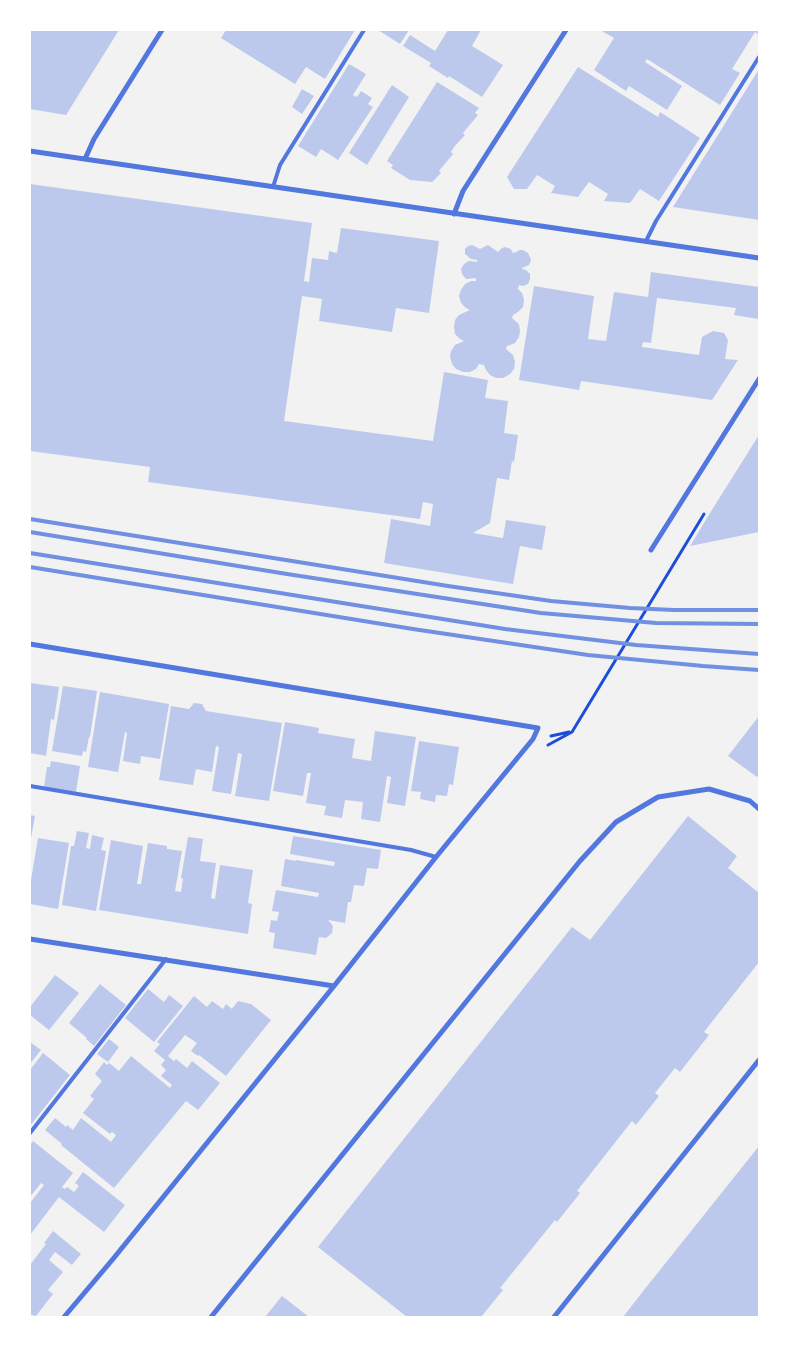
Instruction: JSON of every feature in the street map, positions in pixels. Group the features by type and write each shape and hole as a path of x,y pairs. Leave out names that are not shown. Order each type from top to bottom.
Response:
{"street":[{"path":"85,159 94,139 162,30"},
{"path":"454,214 463,191 566,30"},
{"path":"30,151 759,258"},
{"path":"651,550 759,379"},
{"path":"30,644 538,728 533,739 113,1259 64,1317"},
{"path":"211,1317 574,869 616,822 658,797 709,789 750,801 759,809"},
{"path":"30,939 334,986"},
{"path":"554,1317 759,1060"}],"lane":[{"path":"273,187 280,164 364,30"},
{"path":"646,241 656,221 759,57"},
{"path":"30,786 410,850 436,858"},
{"path":"30,1133 166,959"}],"path":[{"path":"572,732 704,514"}],"building":[{"path":"30,30 119,30 66,115 30,109"},
{"path":"226,30 355,30 325,79 306,67 295,84 221,38"},
{"path":"378,30 409,30 400,44"},
{"path":"448,30 481,30 472,46 503,65 482,97 429,66 431,63 403,46 410,35 435,51"},
{"path":"600,30 759,30 759,35 755,32 732,69 740,73 720,105 647,59 645,62 682,86 667,110 629,86 626,91 594,70 614,38"},
{"path":"349,64 366,74 353,95 357,97 361,91 372,98 368,104 373,107 338,160 321,149 316,157 298,146"},
{"path":"578,67 658,117 660,112 700,138 659,201 640,189 630,203 604,201 608,194 589,182 578,197 551,193 555,186 537,175 527,189 514,189 507,177"},
{"path":"759,69 759,220 673,207"},
{"path":"437,82 479,108 475,113 478,115 463,133 465,135 454,147 451,152 453,154 439,171 441,173 432,182 410,180 391,168 393,165 387,161"},
{"path":"392,85 409,97 367,165 349,153"},
{"path":"302,89 314,96 302,114 292,107"},
{"path":"30,184 312,223 304,281 309,282 312,258 328,260 329,251 337,253 341,228 439,241 429,313 396,308 392,332 319,321 322,299 302,296 284,421 433,441 444,372 488,380 485,398 508,401 504,433 518,435 509,480 497,478 490,523 473,533 503,538 506,520 546,526 542,550 520,546 513,584 384,563 391,519 430,526 433,504 423,502 420,519 148,482 150,467 30,451"},
{"path":"472,245 480,249 488,245 498,252 505,247 511,249 514,253 523,250 528,253 531,260 529,265 522,268 530,274 528,284 519,285 518,289 522,293 524,300 523,307 512,318 519,324 519,337 515,343 507,346 506,349 513,355 514,369 503,378 496,378 490,375 484,365 479,364 476,369 470,372 463,372 456,369 450,357 455,345 464,341 455,334 455,320 459,315 470,310 461,303 459,296 461,290 465,284 476,281 476,278 466,279 461,269 469,261 477,262 477,260 471,259 465,254 465,249"},
{"path":"651,272 759,287 759,319 734,315 736,308 657,298 651,343 643,342 642,347 699,355 702,337 713,331 724,333 728,340 725,359 738,360 712,400 581,381 579,390 519,380 534,286 594,296 588,339 606,341 614,292 648,297"},
{"path":"759,435 759,532 690,546 710,513"},
{"path":"30,683 59,687 54,720 51,719 46,756 30,753"},
{"path":"63,686 97,691 90,737 86,752 83,751 82,756 52,751"},
{"path":"100,692 169,704 160,759 141,756 140,764 123,761 127,733 125,732 118,772 88,767"},
{"path":"194,703 202,704 206,711 282,723 269,801 235,796 242,754 238,753 231,794 212,791 219,747 216,746 212,772 196,769 193,785 159,780 171,706 189,709"},
{"path":"759,716 759,775 757,777 728,756"},
{"path":"285,722 319,728 318,733 355,739 352,758 371,761 375,731 416,737 405,806 387,803 391,777 387,776 380,822 361,819 363,802 345,800 342,818 324,815 326,806 306,803 311,773 307,773 303,796 273,791"},
{"path":"419,741 459,747 453,785 449,784 447,796 436,795 435,802 420,799 421,792 411,791"},
{"path":"51,761 80,766 76,792 44,787 47,767 50,767"},
{"path":"30,815 35,816 31,838 30,838"},
{"path":"688,816 737,856 728,868 759,893 759,962 704,1032 709,1035 680,1072 675,1068 655,1093 659,1096 636,1125 632,1121 577,1191 580,1193 577,1197 557,1222 555,1220 500,1288 503,1290 481,1317 407,1317 318,1247 572,927 590,940"},
{"path":"77,831 89,833 86,848 90,849 92,835 104,838 101,850 106,851 96,911 62,905 71,846 74,846"},
{"path":"293,836 381,850 378,869 367,868 364,886 354,885 351,902 348,902 345,923 328,920 333,926 332,933 326,938 319,937 316,955 273,948 275,933 269,932 271,920 277,921 279,912 272,911 276,890 318,897 319,893 281,886 285,859 334,866 335,862 290,854"},
{"path":"188,837 203,839 200,861 216,863 211,898 215,899 220,865 253,870 248,903 252,904 248,934 99,910 111,840 143,846 137,884 141,884 148,843 182,851 175,891 181,892 183,879 181,878"},
{"path":"38,838 69,843 58,909 30,904 30,886"},
{"path":"55,975 79,993 49,1030 30,1015 30,1007"},
{"path":"100,984 126,1005 94,1046 69,1023"},
{"path":"148,989 164,1002 169,995 183,1006 154,1042 125,1018"},
{"path":"194,996 207,1007 212,1001 223,1009 226,1004 232,1009 238,1001 251,1004 271,1020 226,1076 191,1051 197,1043 185,1035 168,1056 174,1061 176,1059 187,1068 192,1061 220,1083 198,1110 186,1101 114,1188 45,1130 55,1118 73,1130 81,1118 111,1142 116,1135 112,1132 110,1134 83,1113 94,1099 90,1096 102,1081 95,1074 104,1062 107,1065 109,1063 119,1071 131,1056 170,1088 172,1085 161,1076 166,1070 161,1065 165,1060 154,1051 160,1044 157,1042"},
{"path":"109,1039 119,1047 108,1062 97,1054"},
{"path":"30,1042 41,1050 30,1064"},
{"path":"43,1053 70,1075 30,1126 30,1070"},
{"path":"33,1141 73,1173 62,1187 65,1189 67,1187 74,1192 79,1186 75,1183 83,1172 125,1205 104,1232 59,1197 30,1235 30,1203 44,1185 41,1183 30,1197 30,1145"},
{"path":"759,1146 759,1317 623,1317 644,1290"},
{"path":"53,1231 81,1254 72,1265 55,1252 49,1260 63,1272 48,1290 53,1294 36,1316 31,1315 30,1265"},
{"path":"282,1296 309,1317 265,1317"}],"railway":[{"path":"30,519 551,601 674,610 759,610"},
{"path":"30,532 541,613 656,623 759,624"},
{"path":"30,553 505,629 636,645 759,654"},
{"path":"30,567 413,629 588,655 759,670"}]}
